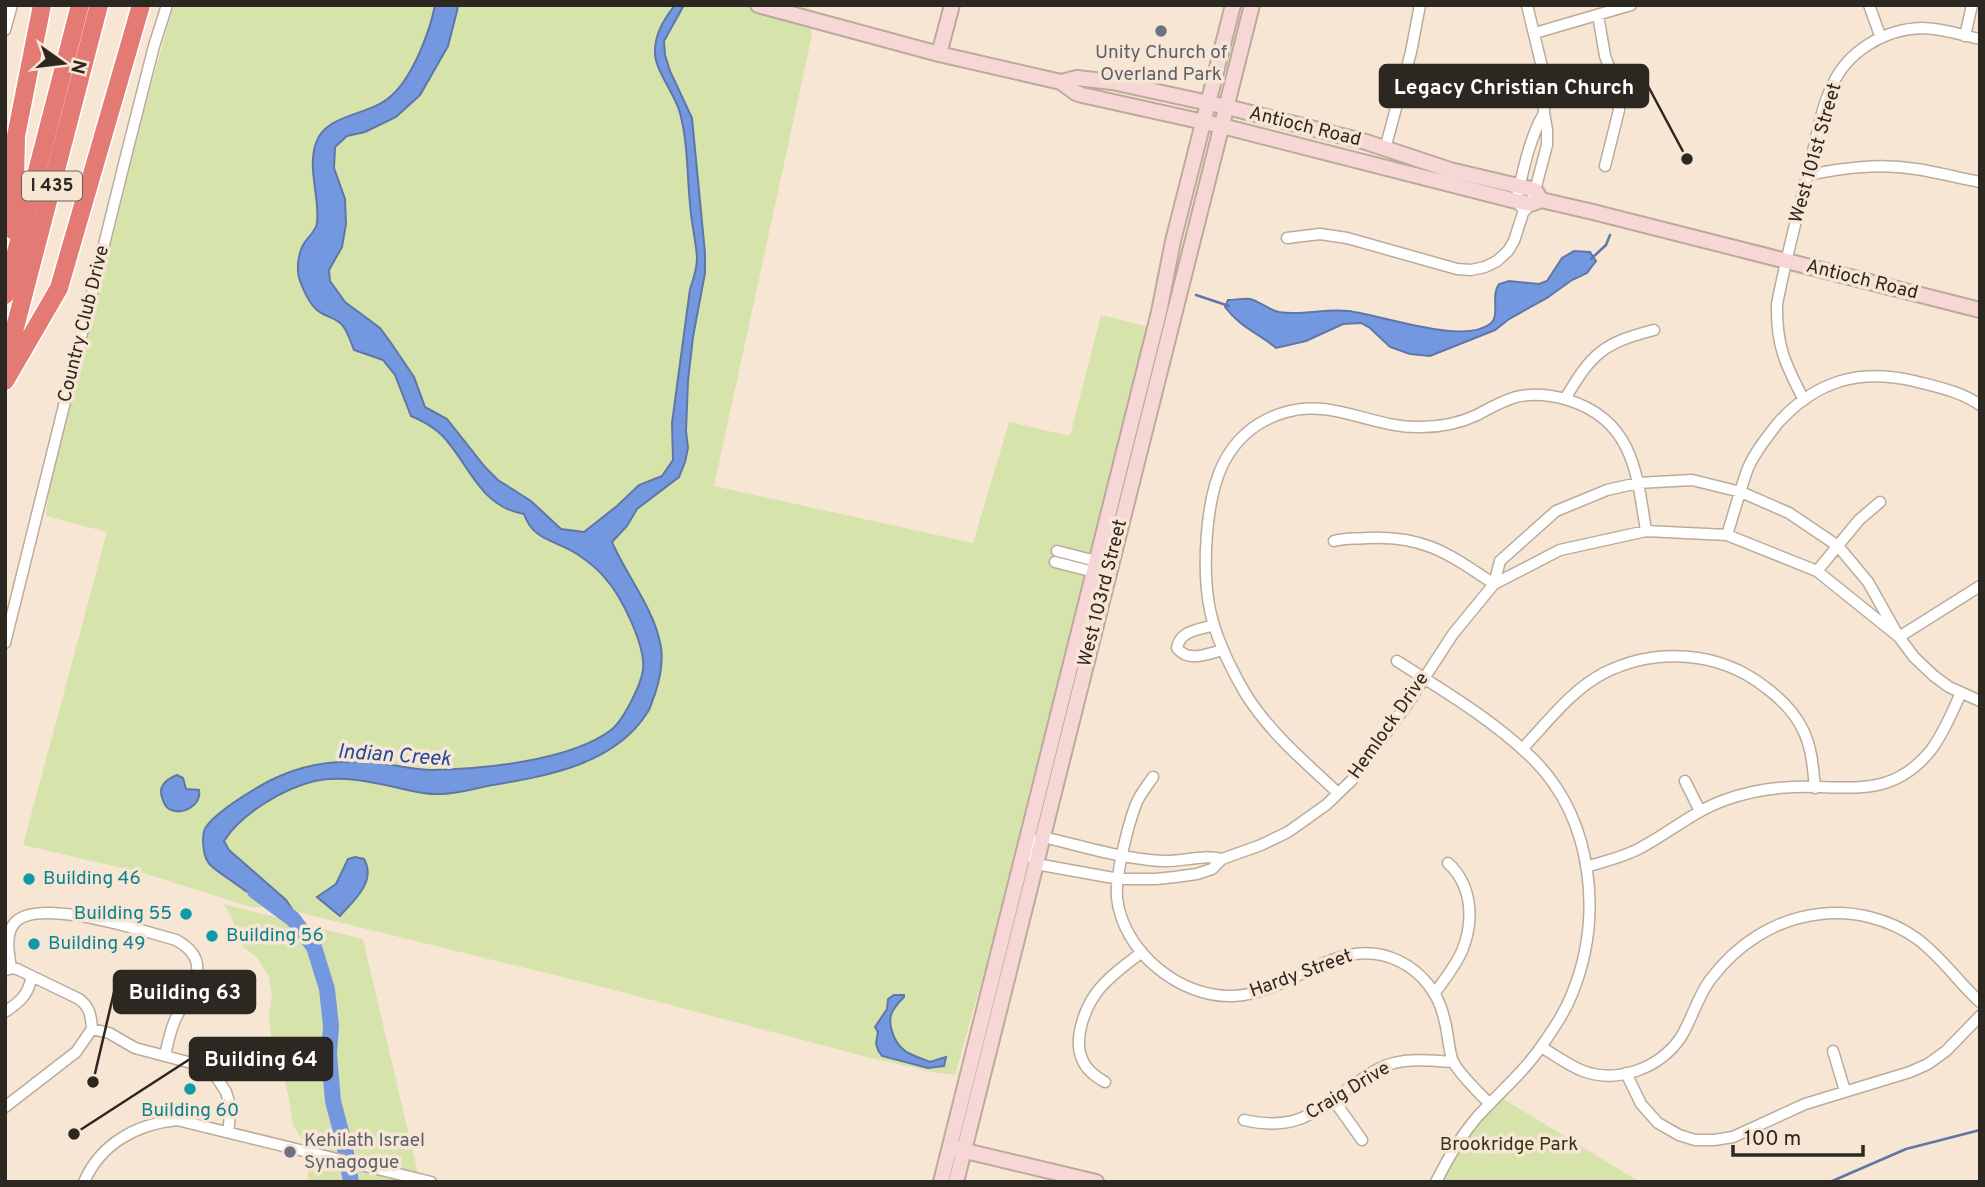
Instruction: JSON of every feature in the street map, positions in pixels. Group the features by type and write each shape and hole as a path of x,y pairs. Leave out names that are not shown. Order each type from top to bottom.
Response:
{"highway":[{"path":"13,266 16,136 42,5"},
{"name":"I 435","path":"5,295 80,5"},
{"name":"I 435","path":"5,366 99,5"},
{"path":"5,381 59,288 141,5"}],"main road":[{"name":"Antioch Road","path":"758,5 939,54 1061,82 1082,95 1528,199 1980,310"},
{"path":"939,54 952,5"},
{"name":"West 103rd Street","path":"956,1182 956,1149 1025,846 1233,5"},
{"name":"West 103rd Street","path":"941,1182 956,1149 1036,864 1252,5"},
{"name":"Antioch Road","path":"1061,82 1077,78 1112,82 1227,107 1366,142 1528,199"},
{"path":"956,1149 1096,1182"}],"street":[{"path":"5,30 12,5"},
{"name":"Country Club Drive","path":"5,643 127,152 167,5"},
{"path":"1385,149 1411,52 1420,5"},
{"path":"1287,238 1320,234 1333,236 1457,269 1471,270 1497,261 1514,241 1547,145 1542,63 1527,5"},
{"path":"1535,33 1632,5"},
{"path":"1869,5 1881,38"},
{"path":"1965,36 1972,5"},
{"path":"1604,11 1605,56 1617,88 1619,110 1605,166"},
{"name":"West 101st Street","path":"1804,400 1790,375 1779,342 1777,304 1825,104 1832,86 1847,62 1870,43 1898,31 1924,28 1980,39"},
{"path":"1528,199 1535,128 1544,113"},
{"path":"1808,176 1855,167 1885,167 1925,170 1980,183"},
{"path":"1565,399 1579,374 1599,352 1615,342 1654,330"},
{"path":"1727,535 1749,467 1760,447 1785,416 1827,385 1861,376 1883,376 1951,391 1980,405"},
{"path":"1338,793 1291,748 1258,711 1244,692 1214,625 1206,586 1207,531 1213,494 1223,464 1243,436 1267,418 1292,410 1327,409 1416,428 1436,427 1475,416 1497,404 1521,396 1554,396 1582,404 1618,433 1633,461 1646,531"},
{"name":"Hemlock Drive","path":"1494,584 1500,561 1556,511 1607,490 1638,483 1692,480 1741,492 1789,513 1838,546 1868,582 1899,637 1920,664 1961,693 1980,701"},
{"path":"1817,571 1859,520 1880,502"},
{"name":"Hemlock Drive","path":"1036,864 1119,879 1156,879 1197,874 1212,869 1222,859 1288,832 1318,812 1365,763 1453,634 1494,584 1560,550 1646,531 1727,535 1817,571 1899,637"},
{"path":"1334,541 1390,537 1410,540 1451,555 1494,584"},
{"path":"1057,551 1095,566"},
{"path":"1055,562 1109,569"},
{"path":"1899,637 1980,586"},
{"path":"1214,625 1184,634 1178,640 1177,648 1190,658 1223,650"},
{"path":"1522,749 1571,698 1602,674 1646,658 1689,656 1742,671 1773,693 1787,707 1803,729 1809,744 1815,788"},
{"path":"1397,662 1502,731 1544,771 1562,797 1580,838 1590,898 1590,922 1584,958 1562,1016 1541,1047 1466,1132 1449,1156 1436,1182"},
{"path":"1586,867 1639,849 1700,811 1724,800 1757,791 1795,787 1869,787 1892,780 1922,760 1932,748 1961,693"},
{"path":"1122,856 1136,803 1153,777"},
{"path":"1685,781 1700,811"},
{"path":"1036,864 1025,846 1043,837"},
{"name":"Hemlock Drive","path":"1043,837 1122,856 1163,861 1185,861 1209,856 1222,859"},
{"name":"Hardy Street","path":"1122,856 1117,899 1130,934 1142,952 1162,972 1178,983 1217,995 1253,994 1272,988 1337,957 1376,954 1408,966 1420,975 1434,993 1445,1019 1453,1062"},
{"path":"1434,993 1461,953 1469,921 1466,891 1456,871 1448,863"},
{"path":"5,1107 76,1052 93,1029 91,1014 86,1004 66,991 17,969 8,969 8,943 14,924 34,912 82,916 166,937 188,947 197,962 198,975 175,1021 165,1055"},
{"path":"1541,1047 1569,1065 1590,1073 1615,1075 1651,1065 1673,1046 1685,1029 1709,982 1735,952 1769,929 1809,915 1848,914 1876,919 1900,928 1928,948 1980,1002"},
{"path":"1105,1082 1090,1072 1082,1059 1080,1033 1084,1018 1090,1003 1105,983 1142,952"},
{"path":"5,1012 22,999 29,989 32,976"},
{"path":"1626,1073 1641,1104 1671,1132 1695,1139 1733,1137 1805,1104 1928,1064 1960,1039 1980,1016"},
{"path":"93,1029 109,1033 135,1048 198,1065 212,1072 226,1092 231,1108 228,1132"},
{"path":"1833,1051 1845,1091"},
{"name":"Craig Drive","path":"1244,1120 1271,1124 1296,1121 1312,1114 1378,1068 1419,1060 1453,1062"},
{"path":"1453,1062 1490,1104"},
{"path":"1333,1099 1362,1140"},
{"path":"84,1182 94,1164 122,1137 153,1124 177,1120 431,1182"}],"green space":[{"path":"174,5 808,5 812,35 714,486 973,543 1009,422 1070,436 1101,315 1149,327 1058,688 955,1075 863,1056 595,985 281,908 251,907 143,873 23,845 107,532 46,516 48,496 73,385 138,130"},
{"path":"223,904 363,939 420,1182 309,1182 304,1142 293,1126 282,1070 272,1048 269,1015 272,995 269,977 257,958 242,946 230,914"},
{"name":"Brookridge Park","path":"1502,1098 1640,1182 1442,1182 1469,1137"}],"water":[{"path":"435,5 458,5 448,46 420,95 396,117 365,132 347,136 335,147 334,168 345,199 346,224 342,247 329,270 330,281 345,302 380,328 414,377 425,407 447,419 498,480 531,501 561,529 584,532 639,485 662,476 673,460 672,423 690,289 697,258 683,124 678,106 656,61 655,47 660,28 667,16 675,5 684,5 664,41 670,71 692,118 705,253 705,273 688,381 688,448 679,477 637,509 627,526 612,542 658,633 661,670 650,709 633,730 617,744 578,765 535,777 447,794 425,793 357,780 325,779 303,784 264,804 241,821 224,841 229,850 286,900 294,912 254,896 216,870 205,855 203,844 206,827 251,791 301,768 323,764 369,762 424,770 452,769 525,761 573,749 594,741 616,725 631,702 643,670 641,648 631,621 618,596 602,575 577,554 539,535 524,514 498,504 488,495 443,437 431,426 411,416 395,375 383,360 354,350 343,326 313,306 300,281 300,253 317,223 313,173 316,143 321,133 329,126 382,103 399,88 419,54"},
{"path":"1574,251 1590,252 1596,261 1587,273 1495,330 1430,356 1410,354 1390,347 1361,323 1343,324 1306,341 1276,348 1243,325 1225,307 1228,300 1247,299 1279,312 1348,311 1442,330 1478,330 1490,324 1495,316 1495,294 1499,284 1509,281 1539,284 1547,281 1562,258"},
{"path":"177,775 183,778 186,789 199,790 199,795 190,808 174,811 164,803 161,791 166,782"},
{"path":"348,859 364,859 368,876 362,890 340,916 317,897 336,884"},
{"path":"894,995 904,995 893,1010 890,1020 891,1030 898,1043 907,1052 930,1062 946,1057 944,1066 928,1068 882,1056 876,1043 878,1032 875,1027 887,1009 888,999"}],"waterway":[{"path":"1591,259 1606,245 1610,235"},
{"path":"1196,295 1229,306"},
{"name":"Indian Creek","path":"255,891 293,919 314,947 327,989 333,1101 351,1182"},
{"name":"Indian Creek","path":"1830,1182 1906,1149 1980,1130"}],"place":[{"name":"Unity Church of Overland Park","path":"1161,31"},
{"name":"Legacy Christian Church","path":"1687,159"},
{"name":"Building 46","path":"29,879"},
{"name":"Building 55","path":"186,914"},
{"name":"Building 56","path":"212,936"},
{"name":"Building 49","path":"34,944"},
{"name":"Building 63","path":"93,1082"},
{"name":"Building 60","path":"190,1089"},
{"name":"Building 64","path":"74,1134"},
{"name":"Kehilath Israel Synagogue","path":"290,1152"}]}
